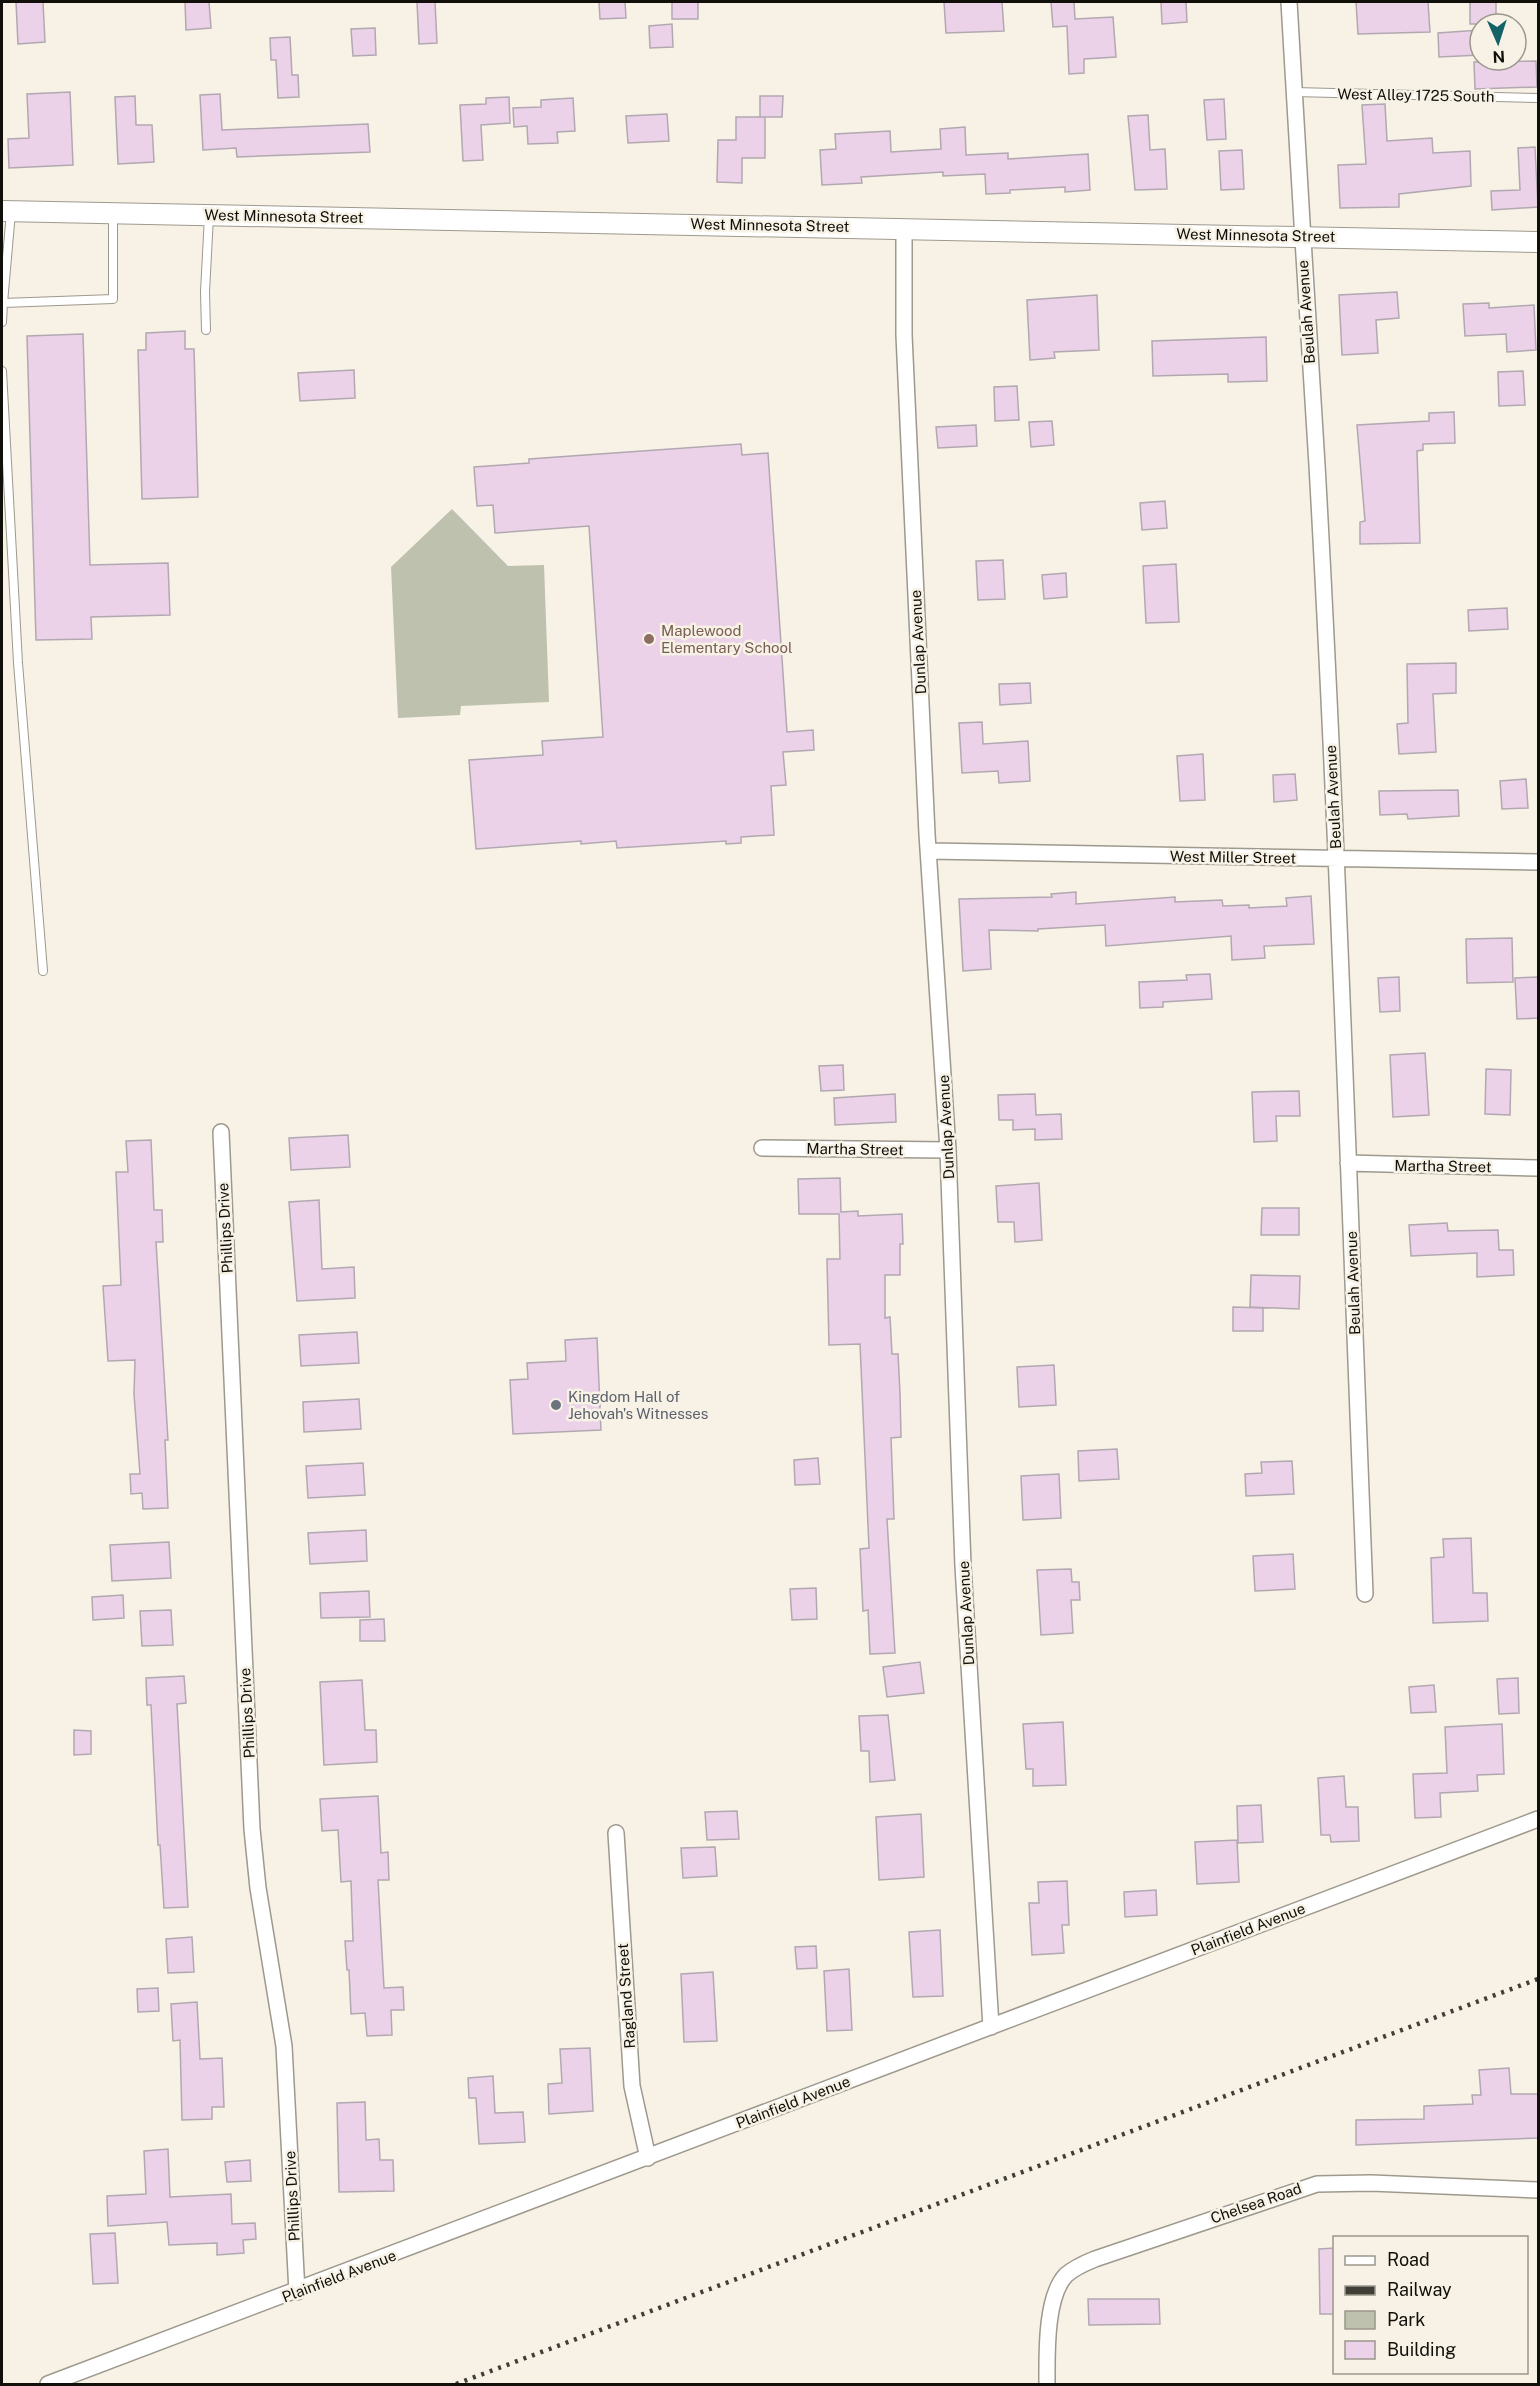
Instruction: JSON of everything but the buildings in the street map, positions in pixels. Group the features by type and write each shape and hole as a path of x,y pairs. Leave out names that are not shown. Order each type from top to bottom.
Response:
{"street":[{"name":"Beulah Avenue","path":"1289,2 1301,236 1317,462 1336,859 1365,1593"},
{"name":"West Minnesota Street","path":"6,211 1539,242"},
{"name":"Dunlap Avenue","path":"904,228 904,334 928,851 948,1150 963,1566 991,2027"},
{"name":"West Miller Street","path":"928,851 1539,862"},
{"name":"Phillips Drive","path":"221,1132 252,1829 258,1888 284,2046 297,2292"},
{"name":"Martha Street","path":"762,1148 948,1150"},
{"name":"Martha Street","path":"1348,1163 1539,1168"},
{"name":"Plainfield Avenue","path":"48,2385 1539,1819"},
{"name":"Ragland Street","path":"616,1833 632,2086 648,2158"},
{"name":"Chelsea Road","path":"1047,2385 1050,2315 1061,2284 1066,2275 1095,2259 1306,2186 1371,2183 1539,2190"}],"lane":[{"name":"West Alley 1725 South","path":"1294,92 1539,98"},
{"path":"2,322 6,211"},
{"path":"3,303 112,299 113,213"},
{"path":"206,330 205,292 209,214"},
{"path":"2,371 18,663 43,971"}],"green space":[{"path":"452,509 508,566 544,565 549,702 461,706 460,715 398,718 391,567"}],"railway":[{"path":"456,2384 1538,1979"}],"place":[{"name":"Maplewood Elementary School","path":"649,639"},
{"name":"Kingdom Hall of Jehovah's Witnesses","path":"556,1405"}]}
